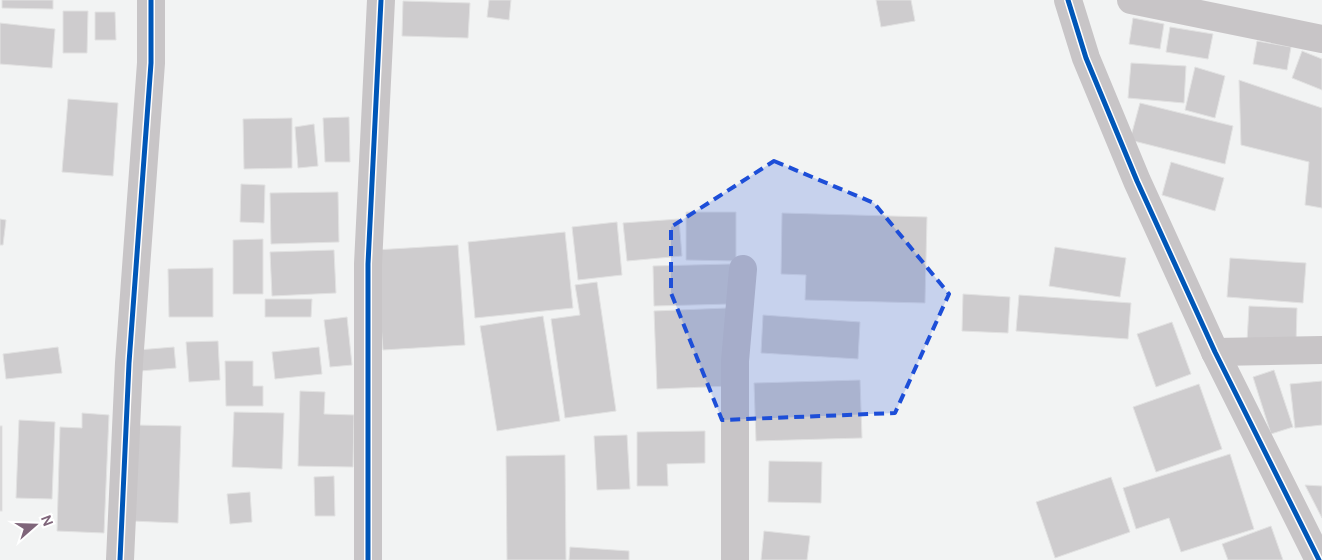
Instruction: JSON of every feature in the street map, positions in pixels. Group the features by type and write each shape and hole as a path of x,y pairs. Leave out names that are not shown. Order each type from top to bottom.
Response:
{"street":[{"path":"120,560 129,363 151,63 151,0"},
{"path":"368,560 368,264 381,0"},
{"path":"1068,0 1090,67 1137,181 1215,352 1317,551"},
{"path":"1131,0 1322,39"},
{"path":"735,560 735,361 743,269"},
{"path":"1215,352 1322,350"}],"highlighted area":[{"path":"774,161 874,203 949,294 895,413 722,420 671,293 671,227"}],"building":[{"path":"2,0 53,0 53,9 2,8"},
{"path":"489,0 511,0 509,20 487,17"},
{"path":"876,0 911,0 915,21 881,27"},
{"path":"403,1 470,3 468,38 402,36"},
{"path":"63,11 88,11 87,53 63,53"},
{"path":"95,12 115,12 116,40 95,40"},
{"path":"1133,18 1164,24 1160,49 1129,44"},
{"path":"0,23 55,29 52,68 0,64"},
{"path":"1170,27 1213,34 1208,59 1166,52"},
{"path":"1257,41 1291,47 1287,70 1253,64"},
{"path":"1302,51 1322,59 1322,90 1292,78"},
{"path":"1131,63 1186,66 1184,103 1128,98"},
{"path":"1195,67 1225,76 1215,118 1185,110"},
{"path":"1239,80 1322,108 1322,208 1305,205 1309,162 1241,145"},
{"path":"68,99 118,103 113,176 62,172"},
{"path":"1140,103 1233,126 1225,164 1130,140"},
{"path":"349,117 350,162 325,162 323,118"},
{"path":"292,118 292,168 244,169 243,119"},
{"path":"314,124 318,166 298,168 295,127"},
{"path":"1171,162 1224,178 1215,211 1162,195"},
{"path":"241,184 265,185 264,223 240,222"},
{"path":"338,192 339,242 271,244 270,193"},
{"path":"686,212 736,212 736,261 686,260"},
{"path":"782,213 927,217 925,303 805,300 806,275 781,274"},
{"path":"0,219 6,220 3,245 0,245"},
{"path":"679,219 682,256 627,261 623,223"},
{"path":"617,222 622,275 578,280 572,227"},
{"path":"565,232 573,308 475,318 468,242"},
{"path":"263,239 263,294 233,294 233,240"},
{"path":"458,245 465,345 383,350 375,250"},
{"path":"1055,247 1126,258 1120,297 1049,286"},
{"path":"334,250 336,293 272,296 270,252"},
{"path":"1230,258 1306,263 1303,303 1227,297"},
{"path":"730,264 731,304 654,306 653,266"},
{"path":"213,268 213,317 169,317 168,269"},
{"path":"597,282 616,411 565,418 551,319 580,315 575,285"},
{"path":"963,294 1010,297 1008,333 962,331"},
{"path":"1019,295 1131,303 1128,339 1016,331"},
{"path":"265,299 312,299 311,317 265,317"},
{"path":"1249,306 1297,308 1296,344 1247,342"},
{"path":"727,308 730,386 657,389 654,311"},
{"path":"763,315 860,322 858,359 761,353"},
{"path":"543,316 560,421 497,431 480,326"},
{"path":"347,317 352,365 330,367 324,320"},
{"path":"1172,322 1191,374 1156,387 1137,334"},
{"path":"218,341 220,380 189,382 186,342"},
{"path":"58,347 62,373 6,379 3,354"},
{"path":"174,347 176,368 140,371 138,350"},
{"path":"319,347 322,374 275,379 272,352"},
{"path":"225,361 253,361 253,386 263,386 263,406 226,406"},
{"path":"1274,370 1293,427 1271,434 1253,377"},
{"path":"860,380 862,438 756,441 754,383"},
{"path":"1322,381 1322,425 1295,428 1290,384"},
{"path":"1199,384 1222,449 1156,472 1133,407"},
{"path":"300,391 325,392 324,414 354,415 353,467 298,466"},
{"path":"234,412 284,413 282,469 232,467"},
{"path":"82,413 109,415 104,533 57,531 60,427 82,428"},
{"path":"19,420 55,422 52,499 16,498"},
{"path":"134,425 181,426 178,523 132,521"},
{"path":"0,426 2,426 2,511 0,511"},
{"path":"705,431 705,463 667,464 668,486 637,486 637,432"},
{"path":"627,435 630,489 597,490 594,436"},
{"path":"1230,454 1254,529 1181,552 1169,518 1136,529 1123,488"},
{"path":"565,455 566,560 507,560 506,456"},
{"path":"769,461 822,462 821,503 768,502"},
{"path":"334,476 335,516 315,516 314,477"},
{"path":"1111,477 1130,532 1055,558 1036,502"},
{"path":"1305,485 1322,486 1322,518"},
{"path":"250,492 252,522 230,524 227,494"},
{"path":"1271,526 1283,560 1228,560 1222,544"},
{"path":"764,531 810,536 807,560 761,560"},
{"path":"570,547 629,551 629,560 569,560"}],"cycle path":[{"path":"120,560 129,363 151,63 151,0"},
{"path":"368,560 368,264 381,0"},
{"path":"1068,0 1086,58 1137,181 1215,352 1319,560"}]}
